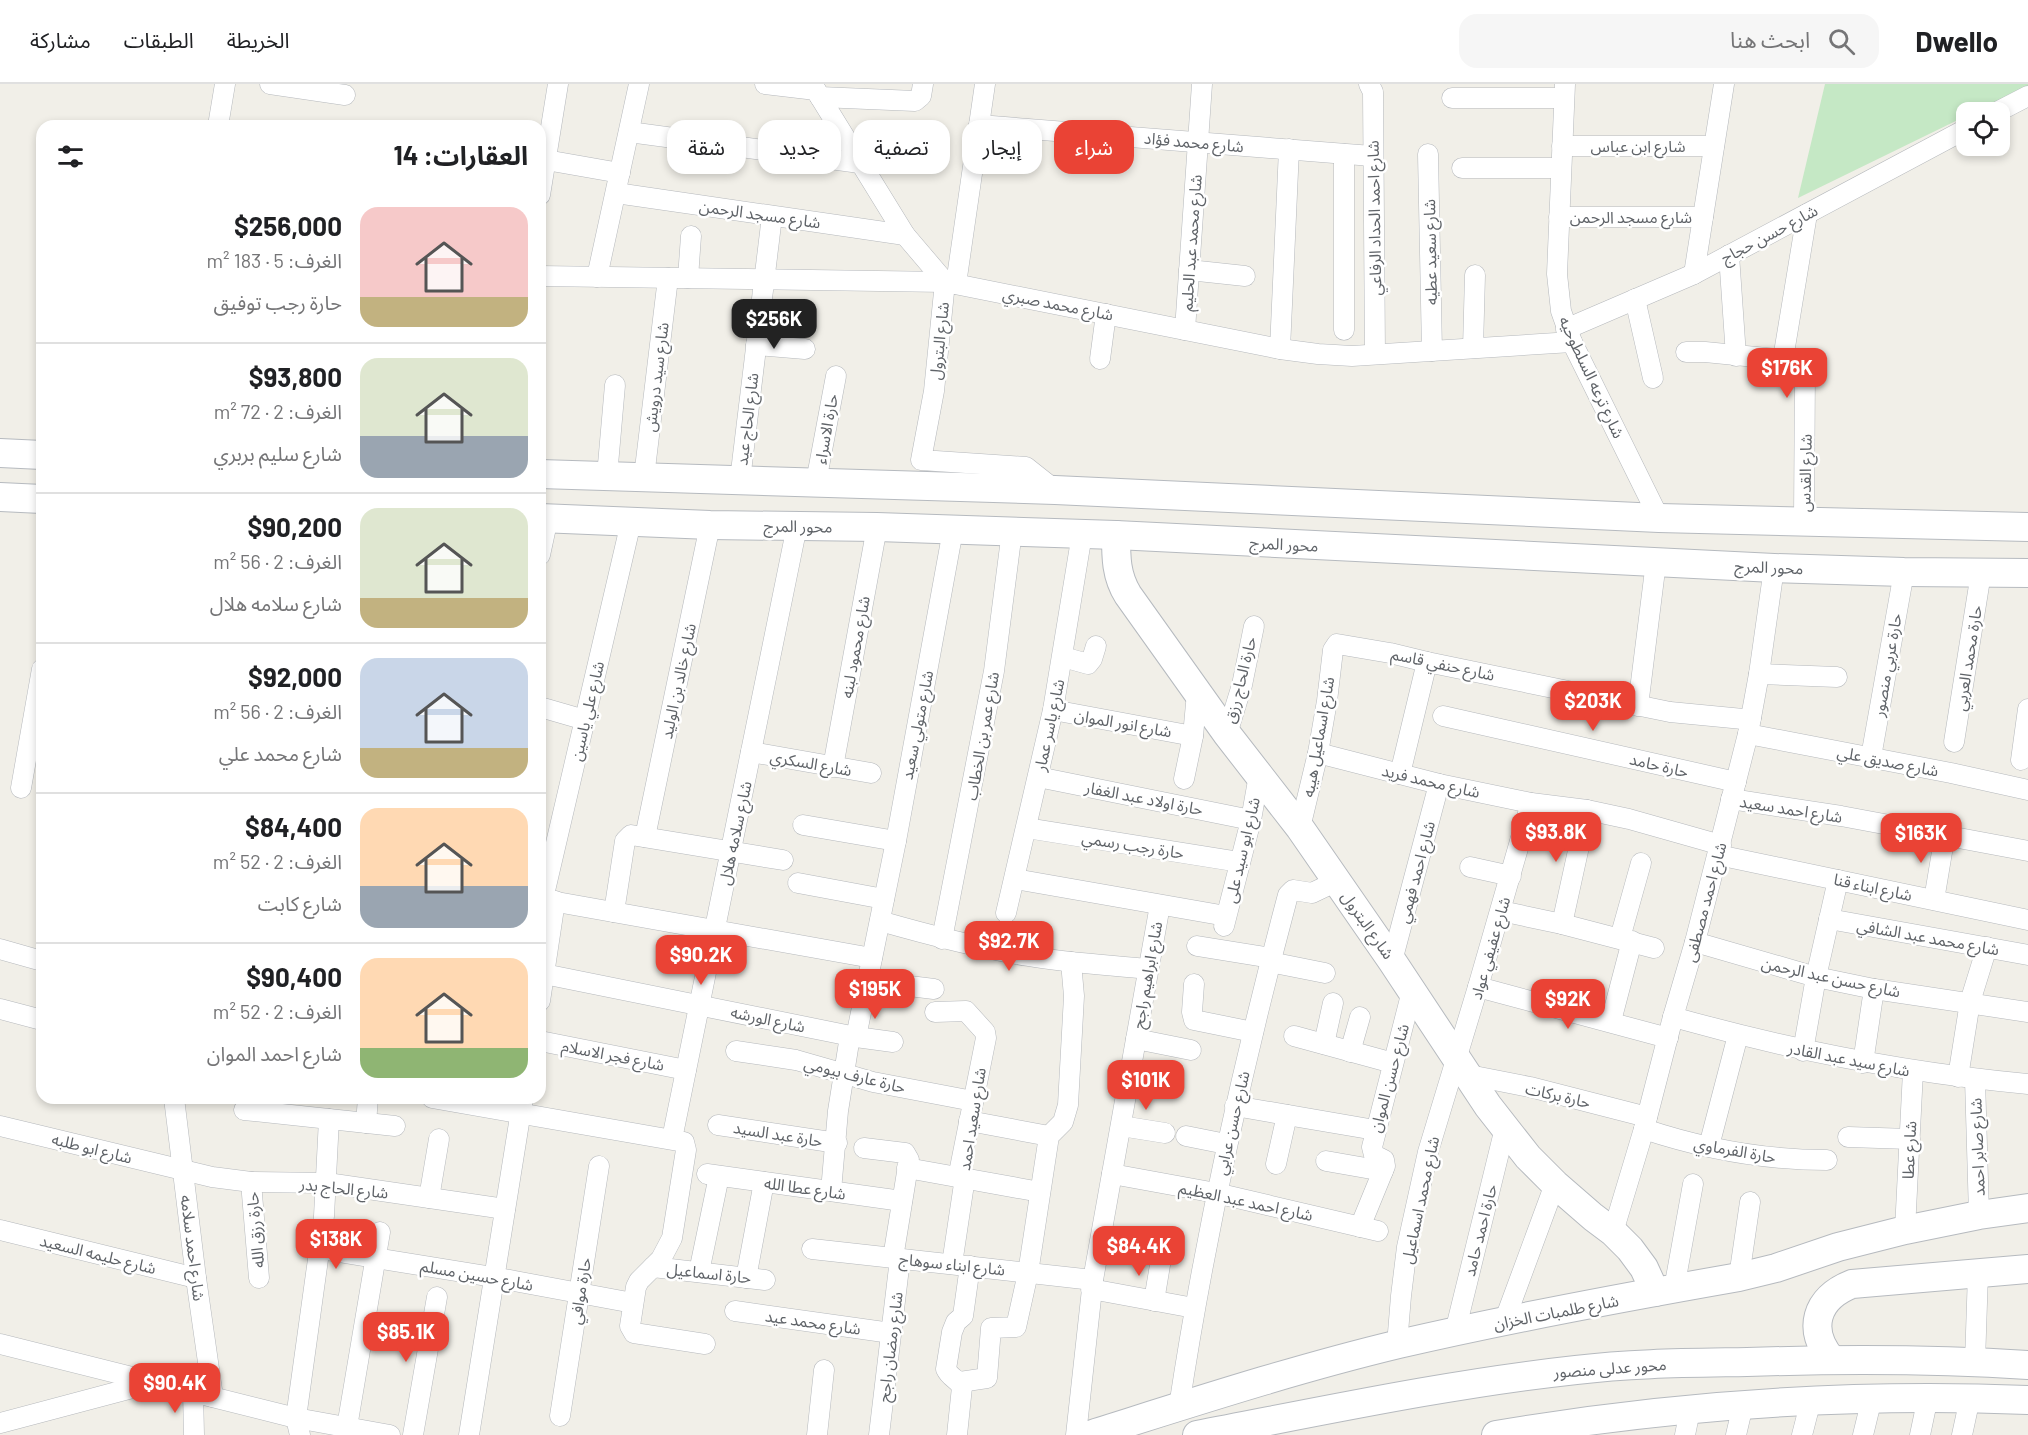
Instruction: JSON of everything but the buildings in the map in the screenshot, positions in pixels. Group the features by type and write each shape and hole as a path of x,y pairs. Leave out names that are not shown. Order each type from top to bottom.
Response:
{"main road":[{"path":"0,453 36,455"},
{"path":"546,474 1054,490 1659,518 2028,527"},
{"path":"0,497 36,499"},
{"name":"محور المرج","path":"546,518 710,525 878,527 1116,535 1774,568 2028,573"},
{"name":"شارع البترول","path":"1116,535 1117,567 1123,586 1197,693 1300,828 1488,1106 1528,1157 1555,1184 1613,1232 1665,1290"},
{"name":"شارع طلمبات الخزان","path":"1089,1435 1397,1345 1739,1277 1776,1268 1838,1246 1905,1230 2028,1208"},
{"path":"1832,1360 1820,1343 1817,1323 1828,1298 1839,1289 1852,1284 2028,1269"},
{"name":"محور عدلى منصور","path":"1197,1435 1451,1387 1578,1369 1642,1364 1832,1360 2028,1365"},
{"path":"1496,1435 1577,1428 1687,1423 1743,1405 1811,1400 1928,1397 2028,1400"}],"street":[{"path":"219,120 225,84"},
{"path":"270,84 345,95"},
{"path":"558,84 546,160 620,173"},
{"path":"597,277 639,84"},
{"path":"765,84 915,101 921,96 923,84"},
{"path":"980,120 985,84"},
{"name":"شارع محمد عبد الحليم","path":"1185,330 1200,142 1202,84"},
{"name":"شارع احمد الحداد الرفاعي","path":"1369,84 1373,92 1375,354"},
{"path":"1694,274 1724,84"},
{"name":"شارع البترول","path":"816,90 853,151"},
{"path":"1452,98 1564,91"},
{"name":"شارع ترعه السلطوحيه","path":"1564,91 1558,293 1569,335 1659,518"},
{"path":"2010,105 2028,96"},
{"name":"شارع محمد فؤاد","path":"1042,130 1372,156"},
{"path":"629,132 853,162"},
{"name":"شارع حسن حجاج","path":"1569,335 1635,299 1694,274 1956,134"},
{"name":"شارع ابن عباس","path":"1562,146 1714,146"},
{"path":"1280,349 1289,149"},
{"path":"1344,154 1344,330"},
{"name":"شارع سعيد عطيه","path":"1428,154 1432,351"},
{"path":"1462,168 1561,168"},
{"name":"شارع البترول","path":"867,174 904,235 951,283 921,460 1026,467 1054,490"},
{"path":"951,283 970,174"},
{"name":"شارع مسجد الرحمن","path":"616,193 904,235"},
{"path":"1783,359 1807,214"},
{"name":"شارع الحاج عيد","path":"740,480 772,216"},
{"name":"شارع مسجد الرحمن","path":"1559,217 1703,217"},
{"path":"688,278 691,236"},
{"path":"1729,255 1736,356"},
{"path":"1189,270 1245,276"},
{"path":"1473,348 1475,275"},
{"name":"شارع محمد صبري","path":"546,276 951,283 1280,349 1352,356 1473,348 1569,335"},
{"name":"شارع سيد درويش","path":"644,477 668,278"},
{"path":"1635,299 1653,378"},
{"path":"1100,359 1106,314"},
{"path":"756,345 805,349"},
{"name":"شارع القدس","path":"1686,352 1796,360 1805,367 1804,522"},
{"name":"حارة الاسراء","path":"816,482 836,376"},
{"path":"607,476 615,385"},
{"name":"شارع علي ياسين","path":"546,900 631,522"},
{"name":"شارع خالد بن الوليد","path":"645,837 710,525"},
{"name":"شارع سلامه هلال","path":"672,1139 797,526"},
{"name":"شارع محمود لبنه","path":"834,767 878,527"},
{"name":"شارع متولي سعيد","path":"831,1191 843,1073 868,981 953,530"},
{"name":"شارع عمر بن الخطاب","path":"942,939 994,671 1012,531"},
{"name":"شارع ياسر عمار","path":"1006,914 1053,710 1082,534"},
{"path":"1638,706 1656,562"},
{"name":"شارع احمد مصطفى","path":"1613,1232 1719,850 1749,726 1774,568"},
{"name":"حارة عربي منصور","path":"1871,757 1904,572"},
{"name":"حارة محمد العربي","path":"1954,742 1981,573"},
{"name":"حارة الحاج رزق","path":"1227,734 1242,685 1254,626"},
{"name":"شارع حنفي قاسم","path":"1334,645 1340,643 1350,645 1638,706"},
{"name":"شارع اسماعيل هيبه","path":"1300,828 1318,753 1334,645"},
{"path":"1063,657 1088,664 1096,646"},
{"path":"1400,774 1428,662"},
{"path":"1759,674 1837,677"},
{"path":"1184,779 1193,736 1197,693"},
{"path":"21,788 36,703"},
{"name":"شارع صديق علي","path":"1638,706 1670,712 1743,719 1749,726 1871,757 2028,790"},
{"path":"546,708 585,720"},
{"path":"2021,760 2028,709"},
{"name":"شارع انور الموان","path":"1053,710 1193,736"},
{"name":"حارة حامد","path":"1443,716 1580,748 1733,791"},
{"name":"شارع السكري","path":"751,752 871,773"},
{"name":"شارع محمد فريد","path":"1318,753 1439,784 1531,803 1587,810 1629,819 1719,850"},
{"name":"شارع ابو سيد على","path":"1160,906 1225,921 1251,820 1259,775"},
{"name":"حارة اولاد عبد الغفار","path":"1038,777 1251,820"},
{"name":"شارع احمد فهمي","path":"1392,961 1439,784"},
{"name":"شارع احمد سعيد","path":"1733,791 2028,851"},
{"name":"شارع عفيفي عواد","path":"1463,1066 1478,987 1531,803"},
{"path":"1562,924 1587,810"},
{"path":"803,825 896,841"},
{"name":"حارة رجب رسمي","path":"1027,828 1240,862"},
{"path":"1934,900 1945,834"},
{"path":"614,912 626,838 634,835 783,860"},
{"name":"شارع ابناء قنا","path":"1719,850 1838,880 2028,920"},
{"path":"1611,1021 1641,863"},
{"path":"1470,867 1511,876"},
{"path":"1015,879 1160,906"},
{"path":"1803,1051 1816,977 1838,880"},
{"name":"شارع حسن عرابي","path":"1179,1407 1194,1308 1226,1144 1290,891 1312,892 1337,881"},
{"path":"798,883 884,899"},
{"path":"546,900 872,957"},
{"name":"شارع ابراهيم راجح","path":"1076,1435 1092,1284 1160,906"},
{"path":"1501,911 1626,939 1654,948"},
{"name":"شارع محمد عبد الشافي","path":"1829,919 2028,955"},
{"path":"880,921 942,939 1006,952 1071,962 1148,969"},
{"name":"شارع حسن عبد الرحمن","path":"1695,942 1816,977 1874,989 2028,1012"},
{"path":"1197,946 1325,973"},
{"name":"شارع صابر احمد","path":"1979,1215 1967,1078 1970,1002 1987,947"},
{"path":"0,949 36,959"},
{"path":"957,1435 962,1387 960,1382 987,1378 990,1329 1017,1327 1028,1273 1049,1136 1063,1122 1068,1105 1074,996 1071,962"},
{"name":"شارع الورشه","path":"546,974 893,1042"},
{"path":"868,981 934,989"},
{"path":"1194,984 1192,1012 1194,1020 1253,1032"},
{"path":"1478,987 1668,1038"},
{"path":"1863,1063 1874,989"},
{"name":"شارع حسن الموان","path":"1383,1171 1384,1160 1377,1158 1372,1151 1375,1130 1412,991"},
{"path":"1324,1044 1334,1004"},
{"path":"0,1009 36,1018"},
{"name":"شارع سعيد احمد","path":"935,1012 966,1011 985,1032 986,1038 960,1168 964,1184 961,1265 963,1316 956,1322 952,1332 946,1369 949,1375 960,1382"},
{"path":"1350,1052 1360,1017"},
{"name":"شارع سيد عبد القادر","path":"1673,1017 1803,1051 1863,1063 2028,1084"},
{"path":"1709,1146 1738,1035"},
{"path":"1293,1036 1393,1063"},
{"path":"1136,1039 1191,1050"},
{"name":"شارع فجر الاسلام","path":"546,1042 686,1070"},
{"name":"حارة عارف بيومي","path":"736,1051 796,1060 873,1082 973,1101"},
{"name":"حارة بركات","path":"1463,1066 1645,1123"},
{"name":"شارع محمد اسماعيل","path":"1397,1345 1401,1296 1417,1199 1428,1152 1463,1066"},
{"name":"شارع عطا","path":"1905,1230 1913,1071"},
{"name":"شارع احمد سلامه","path":"175,1104 213,1397"},
{"path":"366,1123 368,1104"},
{"path":"469,1435 522,1105 672,1139 685,1144 672,1238 661,1259 639,1281 630,1326 634,1333 705,1344"},
{"path":"1235,1106 1375,1130"},
{"path":"244,1110 320,1111 366,1123 395,1126"},
{"path":"298,1426 327,1183 320,1111"},
{"path":"1276,1164 1287,1115"},
{"path":"969,1121 1049,1136"},
{"name":"حارة الفرماوي","path":"1645,1123 1676,1140 1738,1154 1827,1160"},
{"name":"حارة عبد السيد","path":"718,1125 837,1143"},
{"name":"شارع ابو طلبه","path":"0,1126 183,1170"},
{"path":"1121,1126 1165,1132"},
{"name":"حارة احمد حامد","path":"1455,1332 1505,1128"},
{"path":"1186,1136 1226,1144"},
{"path":"1848,1137 1910,1139"},
{"path":"429,1198 439,1139"},
{"path":"864,1148 905,1153 909,1160 907,1168 1040,1192"},
{"path":"1326,1161 1383,1171"},
{"name":"حارة موافي","path":"560,1416 599,1166"},
{"name":"شارع رمضان راجح","path":"879,1435 907,1168"},
{"name":"شارع الحاج بدر","path":"183,1170 212,1177 251,1182 327,1183 505,1209"},
{"name":"شارع احمد عبد العظيم","path":"1112,1174 1216,1193 1369,1229 1383,1171"},
{"name":"شارع عطا الله","path":"699,1272 713,1175 902,1201"},
{"name":"حارة رزق الله","path":"251,1182 259,1278"},
{"name":"حارة اسماعيل","path":"653,1267 755,1279 764,1182"},
{"path":"1504,1322 1555,1184"},
{"path":"1665,1290 1693,1184"},
{"path":"1739,1277 1750,1202"},
{"name":"شارع حليمه السعيد","path":"0,1230 196,1278"},
{"path":"347,1427 380,1232"},
{"name":"شارع حسين مسلم","path":"320,1249 493,1277 633,1303"},
{"name":"شارع ابناء سوهاج","path":"812,1249 1028,1273 1092,1284 1154,1301 1194,1308"},
{"path":"1154,1301 1161,1259"},
{"path":"1975,1362 1978,1273"},
{"path":"413,1435 437,1298"},
{"name":"شارع محمد عيد","path":"735,1311 891,1334"},
{"path":"0,1344 213,1397 298,1426 347,1427 390,1435"},
{"path":"817,1435 824,1370"},
{"path":"0,1423 154,1382"},
{"path":"193,1392 194,1435"},
{"path":"1920,1435 1928,1397"},
{"path":"1863,1435 1872,1398"},
{"path":"1962,1435 1970,1398"},
{"path":"1802,1435 1811,1400"},
{"path":"1736,1435 1743,1405"}],"green space":[{"path":"1825,84 2028,84 1995,102 1956,102 1956,121 1798,198"}]}
